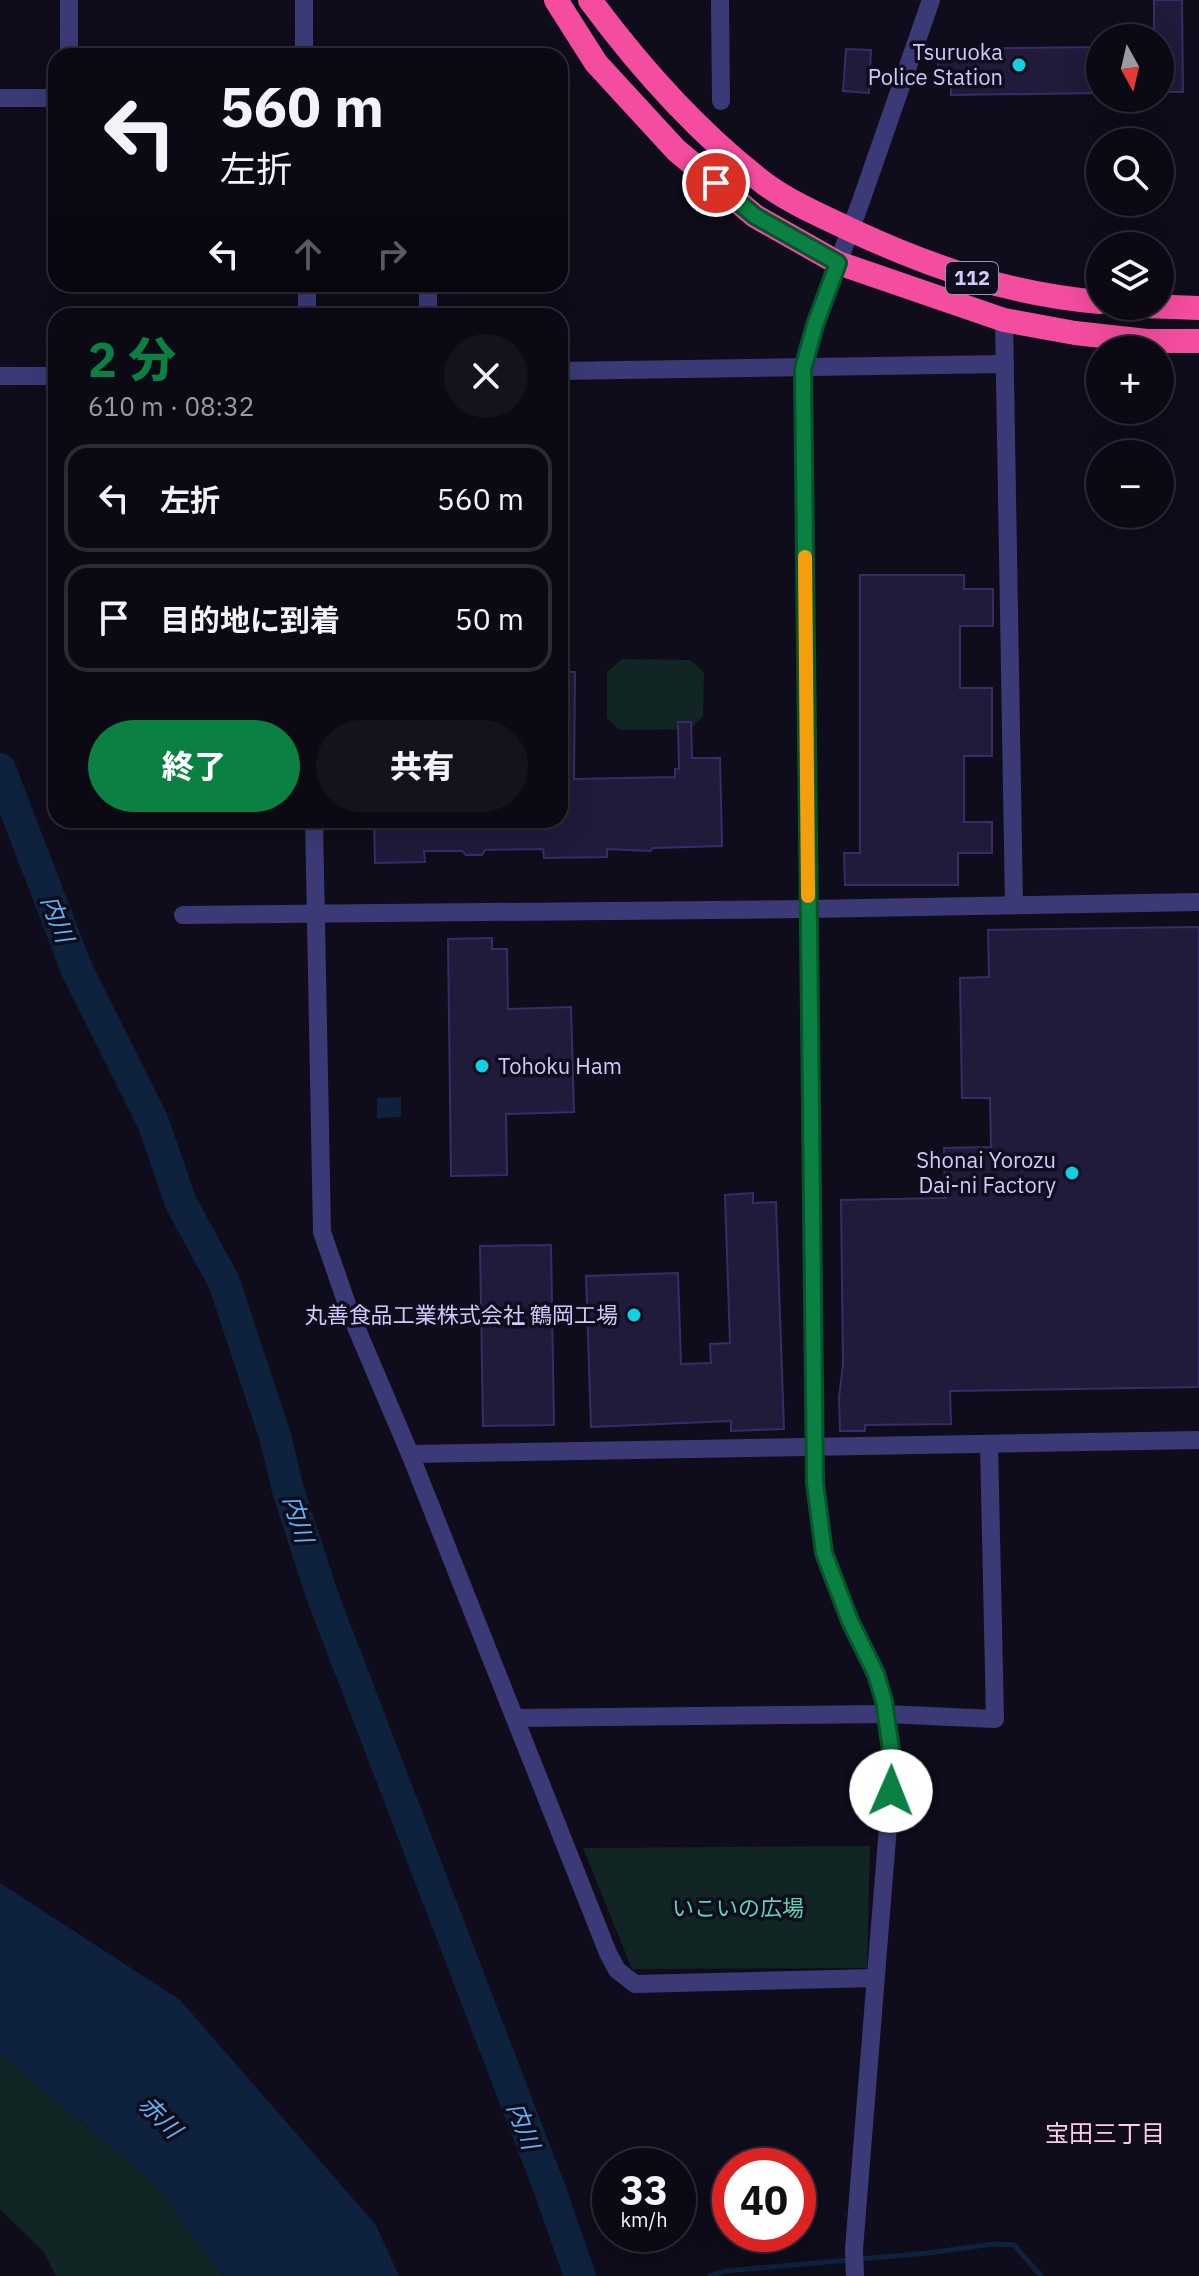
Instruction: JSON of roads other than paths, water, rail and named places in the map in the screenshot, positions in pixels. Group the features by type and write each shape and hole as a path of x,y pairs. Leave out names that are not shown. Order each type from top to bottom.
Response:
{"highway":[{"name":"112","path":"556,0 596,63 676,150 755,216 838,263 1004,320 1075,333 1147,341 1199,341"},
{"name":"112","path":"590,0 691,123 767,186 811,212 913,259 1004,286 1086,300"},
{"path":"1174,307 1199,308"}],"street":[{"path":"69,0 69,48"},
{"path":"304,0 304,48"},
{"path":"720,0 721,101"},
{"path":"855,2276 854,2249 893,1764 886,1714 876,1674 850,1621 824,1553 815,1483 803,369 815,325 931,0"},
{"path":"0,98 48,98"},
{"path":"1004,320 1014,905"},
{"path":"568,371 1005,364"},
{"path":"0,376 48,376"},
{"path":"314,828 322,1232 350,1313 410,1454 608,1953 626,1979 635,1984 875,1978"},
{"path":"183,915 1199,902"},
{"path":"410,1454 1199,1440"},
{"path":"515,1718 886,1714 995,1719 989,1444"}],"water":[{"path":"401,1097 401,1117 377,1118 377,1098"},
{"name":"赤川","path":"0,1883 180,2000 376,2225 399,2276 223,2276 153,2182 0,2054"}],"waterway":[{"name":"内川","path":"0,769 77,970 153,1122 181,1203 224,1282 275,1436 288,1490 322,1595 550,2190 580,2276"},
{"path":"710,2276 726,2271 928,2253 993,2244 1014,2245 1041,2276"}],"place":[{"name":"Tsuruoka Police Station","path":"1019,65"},
{"name":"Tohoku Ham","path":"482,1066"},
{"name":"Shonai Yorozu Dai-ni Factory","path":"1072,1173"},
{"name":"丸善食品工業株式会社 鶴岡工場","path":"634,1315"}],"district":[{"name":"宝田三丁目","path":"1105,2134"}],"park label":[{"name":"いこいの広場","path":"738,1908"}]}
